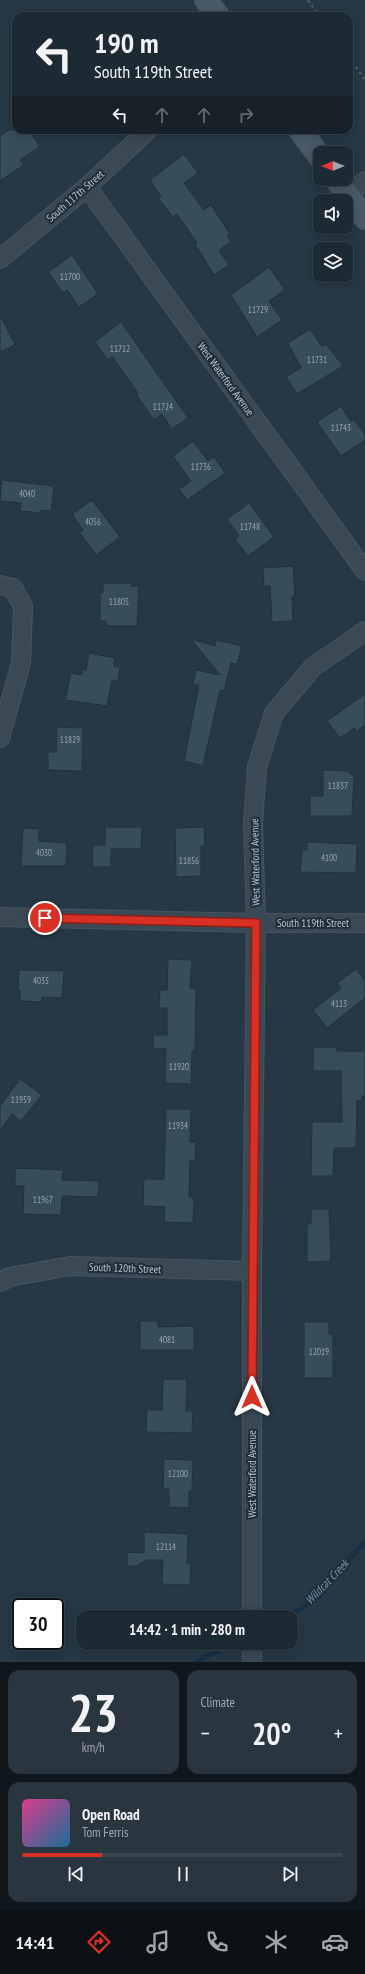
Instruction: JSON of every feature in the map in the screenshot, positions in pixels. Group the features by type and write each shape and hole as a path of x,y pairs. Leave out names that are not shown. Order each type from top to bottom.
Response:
{"main road":[{"path":"206,0 215,12"},
{"path":"303,134 313,148"},
{"path":"341,186 365,218"}],"street":[{"name":"South 117th Street","path":"0,259 88,187 144,134"},
{"path":"353,183 365,180"},
{"name":"West Waterford Avenue","path":"88,187 365,571"},
{"path":"0,738 21,663 23,607 13,588 4,586"},
{"name":"West Waterford Avenue","path":"252,1610 252,1271 256,923 253,824 257,767 274,713 313,667 365,631"},
{"name":"South 119th Street","path":"0,917 256,923 364,923"},
{"name":"South 120th Street","path":"0,1282 10,1277 70,1266 252,1271"},
{"path":"252,1650 252,1662"}],"path":[{"path":"308,0 316,12"},
{"path":"353,64 365,80"}],"building":[{"path":"9,130 12,130 12,134 31,134 40,146 20,160 24,165 0,181 0,136"},
{"path":"184,154 198,173 184,183 204,210 211,205 230,234 227,236 231,242 219,250 229,265 214,275 195,244 197,243 177,214 173,217 158,198 161,196 150,180"},
{"path":"72,255 98,294 79,307 67,290 63,293 48,272"},
{"path":"269,267 285,290 269,301 282,320 257,337 231,295"},
{"path":"0,315 15,345 0,352"},
{"path":"121,322 188,418 172,429 162,414 154,420 136,394 138,393 112,356 108,360 95,342"},
{"path":"310,329 322,347 326,344 343,366 297,394 286,377 301,368 288,343"},
{"path":"341,406 351,422 354,420 365,435 365,440 341,456 317,422"},
{"path":"193,441 208,461 214,457 225,473 187,500 179,489 191,481 173,456"},
{"path":"2,480 54,486 51,511 41,510 41,513 20,511 21,503 0,501"},
{"path":"92,500 120,537 96,555 79,532 83,530 72,514"},
{"path":"249,503 274,537 248,556 235,539 239,536 227,519"},
{"path":"293,566 295,596 292,596 293,621 272,622 270,586 264,586 263,568"},
{"path":"103,583 131,583 131,586 139,586 137,626 106,626 106,621 100,621 100,593 103,593"},
{"path":"191,639 215,646 216,640 242,646 237,664 231,663 224,691 220,690 203,766 184,761 199,685 193,684 196,670 220,675"},
{"path":"89,653 115,658 114,666 120,668 118,681 112,680 107,706 65,700 71,673 82,675 83,670 86,670"},
{"path":"365,694 365,725 357,731 354,728 340,738 327,721"},
{"path":"57,727 83,728 82,771 48,770 48,752 56,752"},
{"path":"323,770 347,771 354,777 352,816 310,816 310,796 323,796"},
{"path":"105,827 142,827 141,849 111,849 111,867 92,867 93,845 105,845"},
{"path":"204,827 205,846 201,846 201,876 176,877 175,828"},
{"path":"23,828 39,829 39,841 67,843 66,866 21,866"},
{"path":"307,842 357,844 356,873 300,872 302,850 307,850"},
{"path":"168,959 192,960 190,988 196,988 195,1051 192,1051 191,1084 165,1083 166,1049 153,1048 153,1035 167,1035 167,1008 159,1008 160,990 167,990"},
{"path":"356,969 365,981 365,998 327,1028 313,1010 341,988 337,983"},
{"path":"19,970 64,971 62,998 42,997 42,1002 20,1001 20,990 18,990"},
{"path":"313,1047 337,1047 337,1051 365,1051 365,1096 362,1096 362,1101 357,1101 356,1148 334,1148 333,1176 311,1176 312,1122 342,1122 341,1071 313,1071"},
{"path":"20,1079 42,1095 21,1121 12,1114 0,1130 0,1106"},
{"path":"166,1109 191,1109 190,1142 196,1142 195,1161 190,1161 189,1197 194,1198 193,1223 164,1222 165,1207 143,1206 144,1179 164,1179"},
{"path":"15,1168 63,1170 62,1180 99,1181 98,1197 62,1196 61,1215 23,1214 24,1186 15,1186"},
{"path":"311,1209 329,1209 331,1261 307,1262 307,1224 311,1224"},
{"path":"140,1321 158,1321 158,1327 194,1326 194,1350 140,1350"},
{"path":"304,1322 329,1322 329,1334 333,1334 333,1378 304,1378"},
{"path":"163,1379 187,1379 186,1411 193,1411 192,1433 146,1432 147,1410 162,1410"},
{"path":"164,1459 193,1460 192,1491 189,1491 189,1508 169,1507 169,1489 163,1489"},
{"path":"144,1532 188,1534 187,1563 191,1563 190,1585 162,1584 163,1560 146,1560 137,1566 127,1566 127,1552 144,1553"}],"waterway":[{"name":"Wildcat Creek","path":"298,1610 303,1608 365,1542"},
{"name":"Wildcat Creek","path":"196,1662 220,1650"}],"route":[{"path":"45,918 256,923 252,1397"}]}
